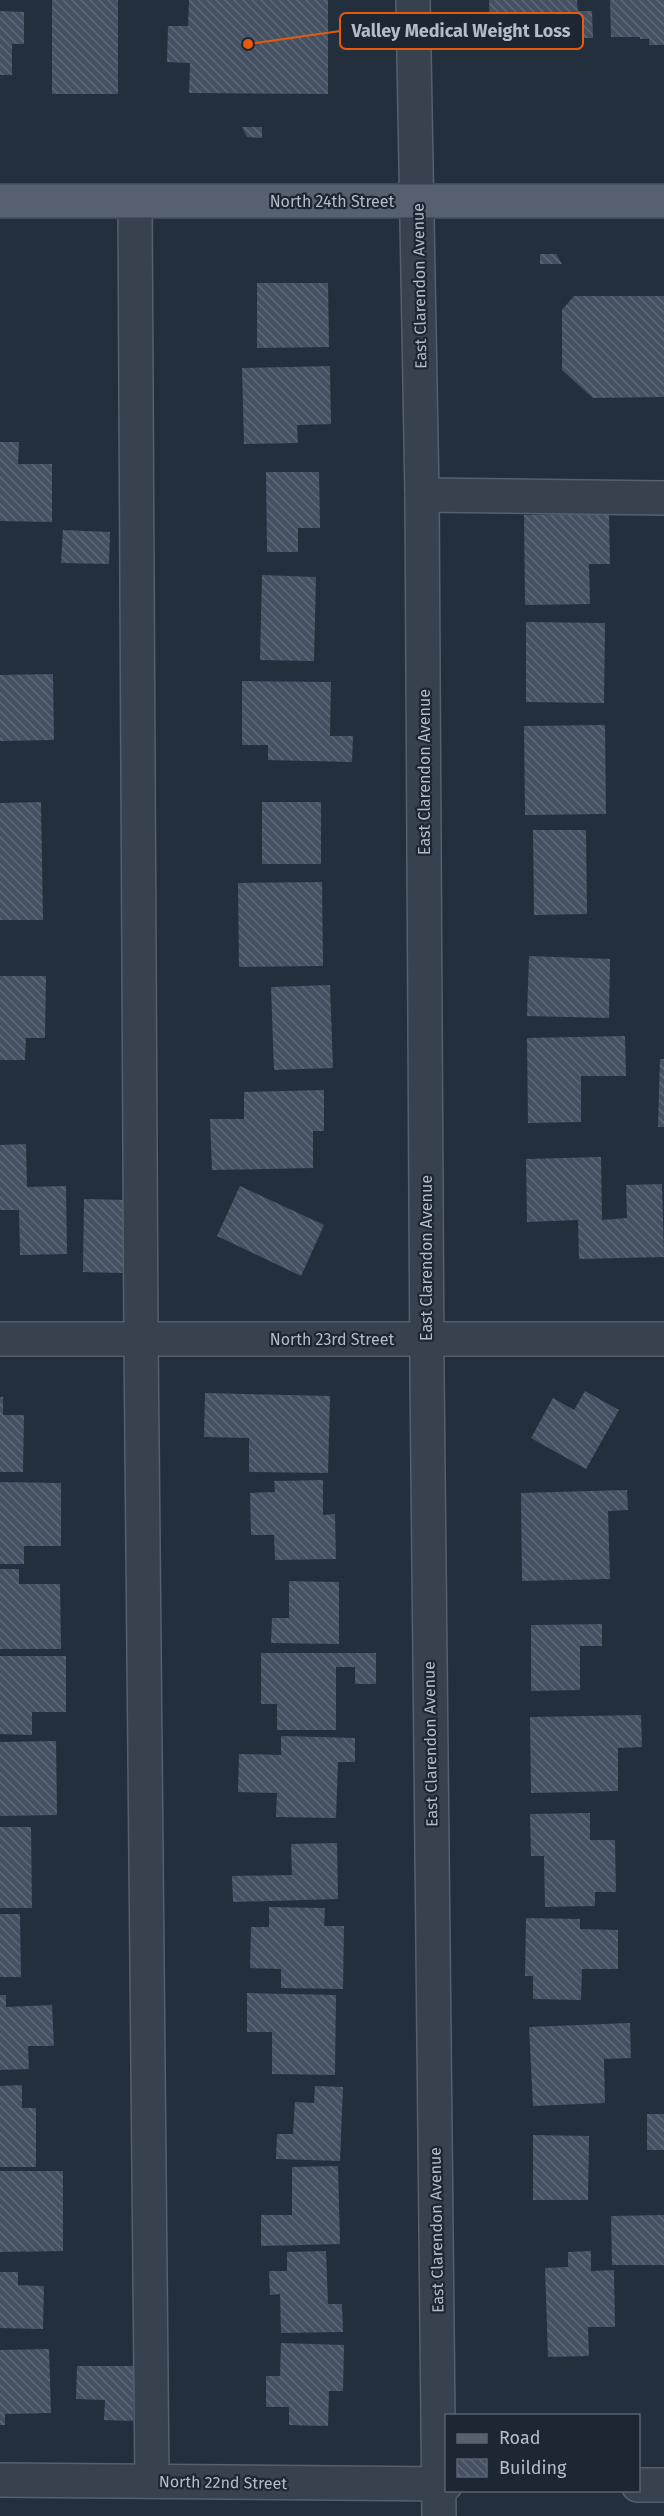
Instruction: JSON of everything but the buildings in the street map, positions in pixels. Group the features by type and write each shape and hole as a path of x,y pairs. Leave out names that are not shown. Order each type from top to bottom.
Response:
{"main road":[{"name":"North 24th Street","path":"0,201 664,201"}],"street":[{"name":"East Clarendon Avenue","path":"413,0 422,495 427,1339 443,2484 439,2516"},
{"path":"135,201 141,1339 152,2481"},
{"path":"422,495 664,498"},
{"name":"North 23rd Street","path":"0,1339 664,1339"},
{"name":"North 22nd Street","path":"0,2480 443,2484"},
{"path":"640,2485 664,2485"}],"place":[{"name":"Valley Medical Weight Loss","path":"248,44"}]}
